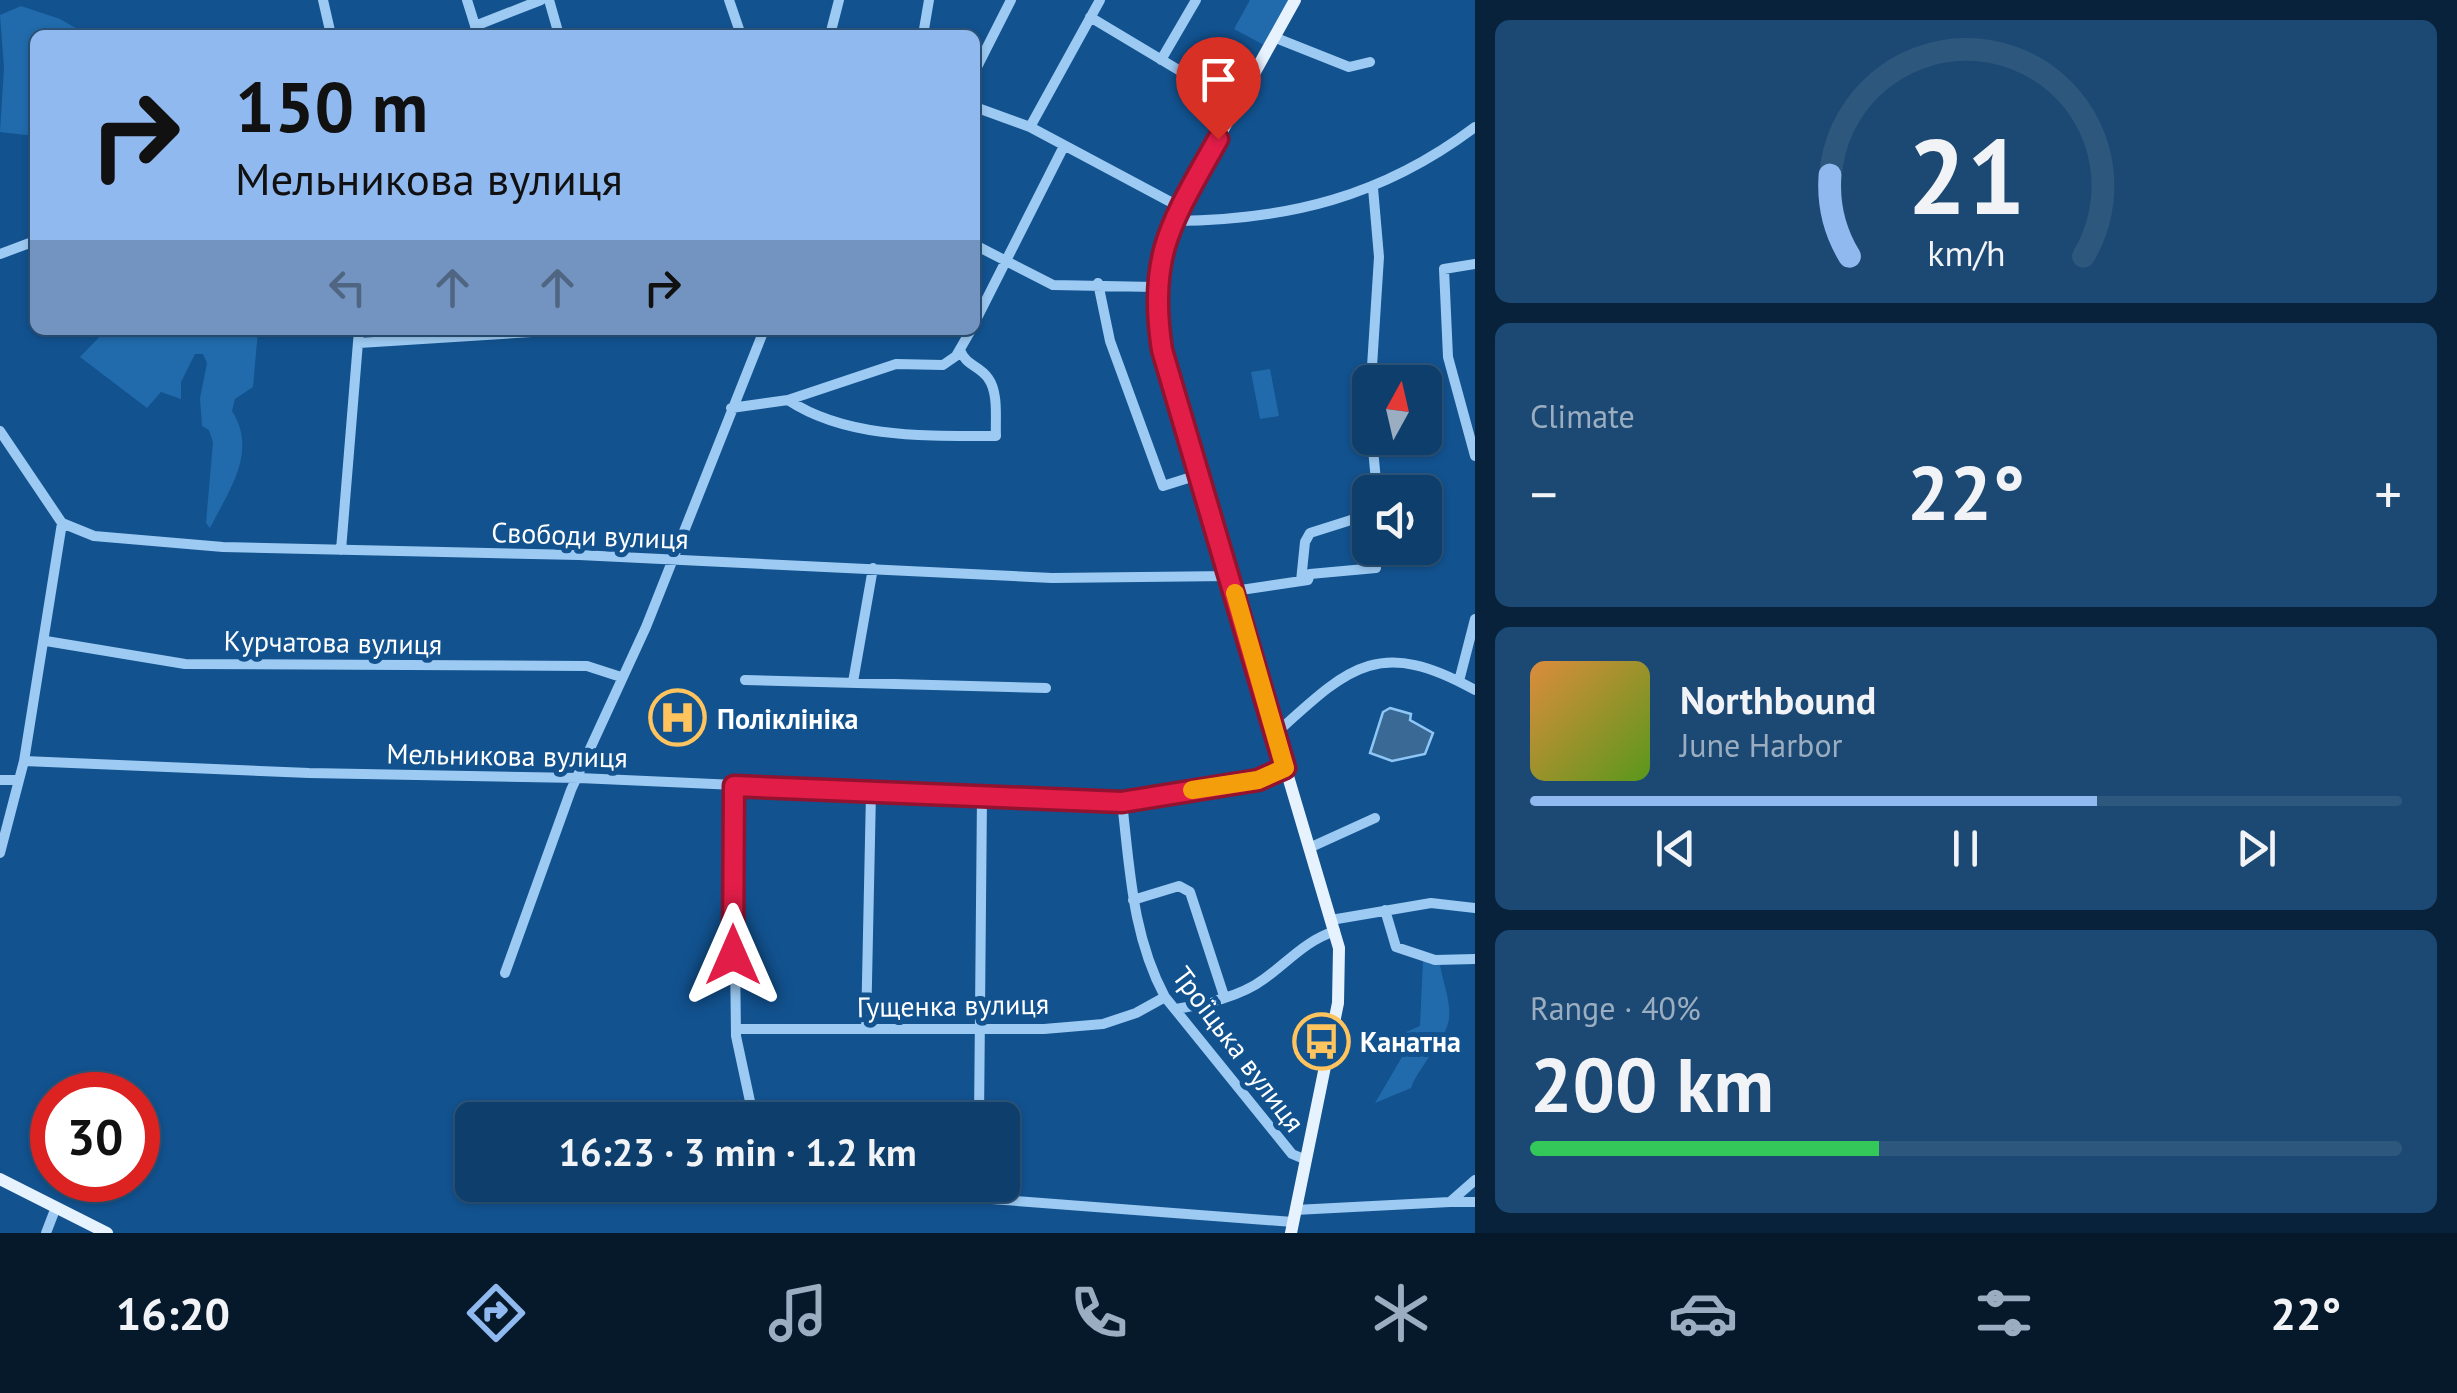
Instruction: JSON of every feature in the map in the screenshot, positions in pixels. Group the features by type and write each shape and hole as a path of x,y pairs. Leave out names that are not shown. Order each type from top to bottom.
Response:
{"main road":[{"path":"1293,1222 1342,969 1333,925 1162,350 1155,287 1157,265 1180,207 1295,0"},
{"path":"0,1179 107,1233"}],"street":[{"path":"323,0 329,30"},
{"path":"467,0 476,30"},
{"path":"478,30 540,0"},
{"path":"548,0 557,30"},
{"path":"728,0 739,30"},
{"path":"831,30 838,0"},
{"path":"924,30 929,0"},
{"path":"980,61 1011,0"},
{"path":"1030,127 1100,0"},
{"path":"1161,60 1196,0"},
{"path":"1090,17 1236,105"},
{"path":"1276,38 1350,67 1370,62"},
{"path":"980,109 1030,127 1180,207"},
{"path":"1174,221 1226,220 1318,206 1373,188 1474,127"},
{"path":"980,313 1064,146"},
{"path":"1372,365 1380,256 1373,188"},
{"path":"0,254 30,243"},
{"path":"980,248 1052,285 1098,282 1155,287"},
{"path":"1474,264 1444,268 1448,357 1474,456"},
{"path":"1098,282 1110,341 1164,486 1200,474"},
{"path":"342,550 359,335"},
{"path":"358,343 484,335"},
{"path":"505,974 578,778 673,561 762,335"},
{"path":"731,408 788,400 896,364 944,365 960,350 968,335"},
{"path":"788,400 807,413 880,431 996,436 992,386 982,372 965,362 960,350"},
{"path":"0,431 62,523 24,760 0,853"},
{"path":"1301,582 1310,533 1352,520"},
{"name":"Свободи вулиця","path":"62,523 94,536 224,547 872,568 1052,578 1230,576"},
{"path":"853,682 872,568"},
{"path":"1234,590 1301,582 1308,580 1310,574 1376,568"},
{"path":"1459,681 1474,619"},
{"name":"Курчатова вулиця","path":"46,641 184,664 587,666 621,677"},
{"path":"1274,735 1354,669 1409,663 1474,690"},
{"path":"745,680 1046,688"},
{"name":"Мельникова вулиця","path":"24,760 309,773 578,778 1122,802 1258,780 1285,768"},
{"path":"0,780 19,780"},
{"path":"734,786 736,1029 750,1102"},
{"path":"866,1029 871,792"},
{"path":"979,1102 982,795"},
{"name":"Троїцька вулиця","path":"1122,802 1140,945 1165,997 1292,1154 1304,1160"},
{"path":"1309,848 1376,818"},
{"name":"Троїцька вулиця","path":"1132,900 1179,886 1190,892 1224,996"},
{"path":"1176,1009 1257,984 1333,925 1386,910 1431,903 1474,908"},
{"path":"1386,910 1396,947 1435,960 1474,959"},
{"name":"Гущенка вулиця","path":"736,1029 1103,1024 1136,1014 1165,997"},
{"path":"1450,1202 1474,1180"},
{"path":"1020,1201 1293,1222 1474,1202"},
{"path":"46,1233 56,1207"}],"shaded area":[{"path":"1250,0 1289,0 1264,45 1234,29"},
{"path":"21,6 79,30 30,30 30,135 0,132 4,68 0,15"},
{"path":"101,335 258,335 253,387 235,399 232,411 242,441 238,471 210,528 206,523 213,442 209,430 202,426 200,398 207,363 203,354 195,354 181,382 181,399 161,392 147,408 80,357"},
{"path":"1270,369 1279,416 1260,419 1251,372"},
{"path":"1390,708 1411,714 1410,720 1433,733 1425,754 1392,761 1370,753 1383,712"},
{"path":"1423,960 1440,965 1449,1006 1447,1027 1411,1088 1375,1103 1409,1045 1406,1032 1420,1026"}],"slow traffic":[{"path":"1192,790 1258,780 1285,768 1235,593"}],"place":[{"name":"Поліклініка","path":"678,718"},
{"name":"Канатна","path":"1321,1041"}],"route":[{"path":"733,955 734,786 1122,802 1258,780 1285,768 1162,350 1156,317 1157,265 1164,240 1218,139"}]}
